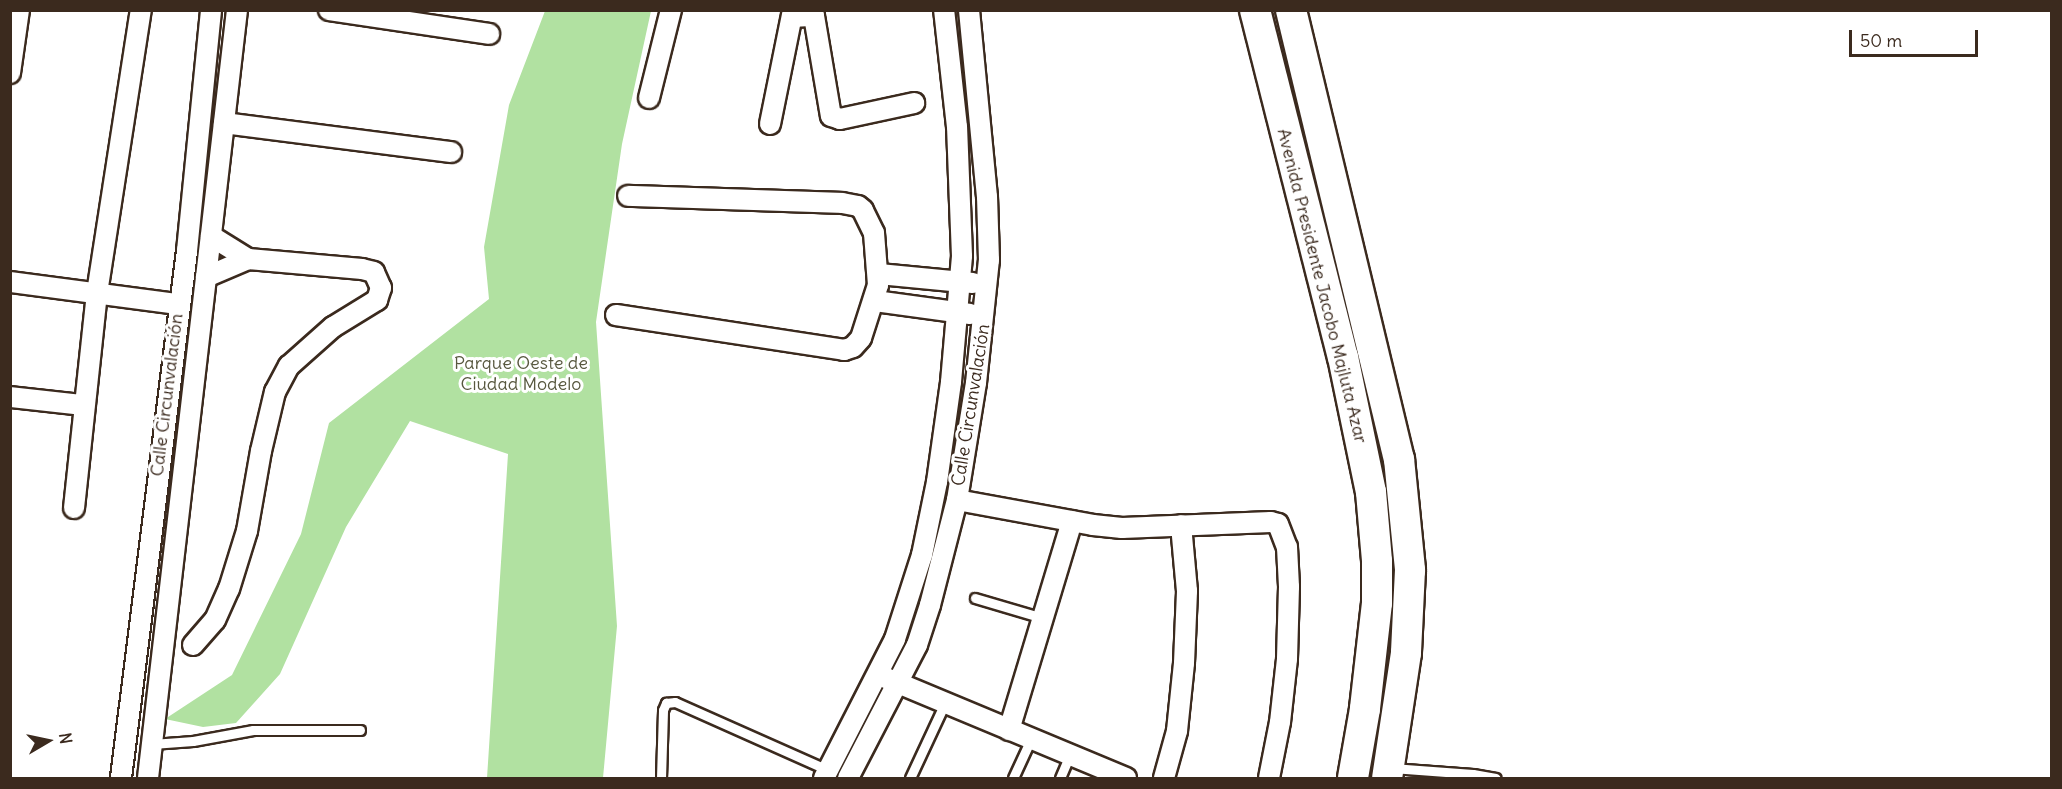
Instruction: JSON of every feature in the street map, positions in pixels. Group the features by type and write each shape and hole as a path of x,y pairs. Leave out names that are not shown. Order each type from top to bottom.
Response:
{"main road":[{"name":"Avenida Presidente Jacobo Majluta Azar","path":"1255,10 1343,357 1371,492 1377,561 1377,603 1365,709 1353,778"},
{"name":"Avenida Presidente Jacobo Majluta Azar","path":"1291,10 1400,459 1410,570 1406,653 1388,773"}],"street":[{"path":"11,60 19,10"},
{"path":"74,508 83,405 97,293 141,10"},
{"name":"Calle Circunvalación","path":"121,778 178,304 187,252 211,10"},
{"name":"Calle Circunvalación","path":"148,778 237,10"},
{"path":"328,10 489,34"},
{"path":"649,98 671,10"},
{"name":"Calle Circunvalación","path":"826,774 895,639 909,599 930,520 951,382 961,281 961,204 957,127 944,10"},
{"name":"Calle Circunvalación","path":"848,778 917,645 930,605 957,500 987,284 987,197 969,10"},
{"path":"770,124 793,14 814,16 831,116 840,119 914,103"},
{"path":"224,123 451,153"},
{"path":"616,315 844,350 853,346 861,338 875,301 879,274 874,233 863,210 858,206 842,203 628,196"},
{"path":"193,645 215,620 229,589 247,531 261,451 275,392 289,366 333,327 377,300 381,288 374,272 248,259 211,236"},
{"path":"187,252 208,255"},
{"path":"206,277 248,259"},
{"path":"879,274 987,284"},
{"path":"10,282 178,304"},
{"path":"875,301 984,316"},
{"path":"10,397 83,405"},
{"path":"957,500 1122,528 1271,522 1278,524 1283,533 1289,587 1287,659 1280,722 1269,778"},
{"path":"1009,730 1072,521"},
{"path":"1164,778 1177,731 1184,663 1187,591 1181,525"},
{"path":"878,675 1126,778"}],"lane":[{"path":"975,598 1043,618"},
{"path":"661,778 663,710 666,703 675,702 826,774"},
{"path":"910,778 945,703"},
{"path":"152,744 193,741 254,730 360,730"},
{"path":"1013,778 1031,739"},
{"path":"1060,778 1070,755"},
{"path":"1388,773 1496,778"}],"green space":[{"name":"Parque Oeste de Ciudad Modelo","path":"545,11 651,11 622,144 596,322 617,626 603,778 487,778 508,454 410,421 346,527 280,674 236,723 203,727 165,719 232,675 301,534 329,423 489,299 484,247 509,105"}]}
